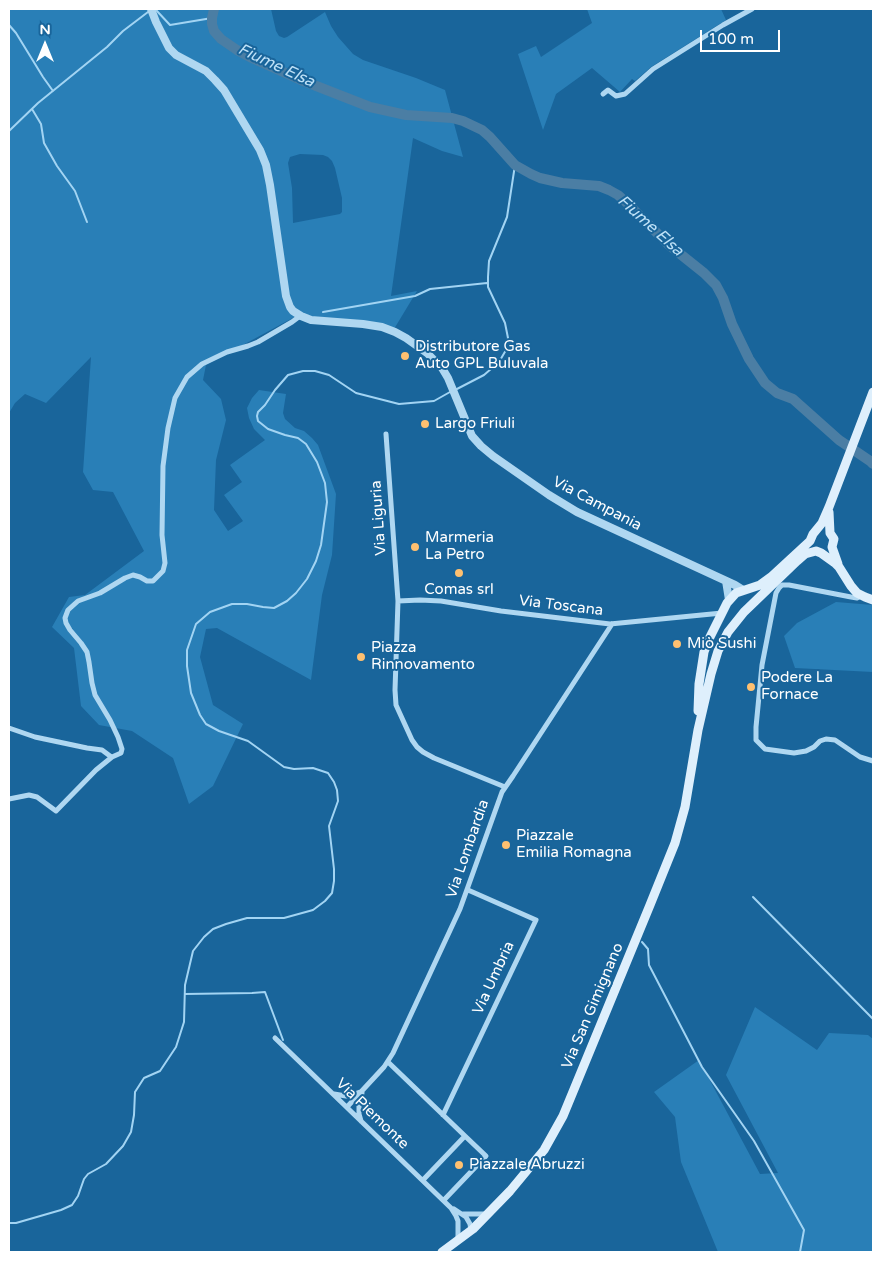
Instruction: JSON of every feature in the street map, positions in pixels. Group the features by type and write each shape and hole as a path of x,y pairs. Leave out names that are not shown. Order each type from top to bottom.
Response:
{"main road":[{"name":"Via San Gimignano","path":"698,730 699,684 703,658 707,642 722,613 729,600 736,593 767,581 810,540 823,521 873,392"},
{"path":"829,507 830,533"},
{"path":"815,531 823,529 830,533 834,539 832,546 839,567 851,586 862,596 873,600"},
{"path":"810,540 811,547 839,567"},
{"name":"Via San Gimignano","path":"442,1252 471,1231 510,1191 544,1150 567,1107 675,843 687,799 698,730 710,674 718,651 728,632 747,609 801,557 807,554 828,551 832,546"},
{"path":"722,613 734,614 747,609 750,596 743,590"}],"street":[{"path":"9,799 29,795 37,797 56,811 96,770 112,757 121,753 122,749 112,725 95,694 87,652 66,623 65,618 68,610 78,601 100,593 124,578 133,575 147,581 153,581 163,571 165,563 162,535 164,466 168,428 175,398 187,377 202,364 227,352 255,343 300,316 291,308 286,296 270,185 266,165 260,150 216,80 206,71 176,55 169,48 151,9"},
{"path":"603,94 608,90 618,96 625,94 657,67 752,9"},
{"name":"Via Campania","path":"300,316 311,320 368,325 391,330 406,338 440,366 448,378 471,433 481,446 545,492 587,517 743,590"},
{"name":"Via Liguria","path":"386,434 398,601"},
{"path":"726,582 729,600"},
{"path":"862,596 857,598 789,585 781,586 776,593 762,665 756,740 765,748 794,753 806,751 826,739 835,740 860,757 873,761"},
{"path":"398,601 396,702 415,745 434,758 505,787"},
{"name":"Via Toscana","path":"398,601 440,601 501,611 612,624 722,613"},
{"name":"Via Lombardia","path":"347,1107 388,1062 393,1053 456,919 468,890 501,793 612,624"},
{"path":"9,728 35,737 102,750 112,757"},
{"name":"Via Umbria","path":"442,1115 452,1098 536,920 468,890"},
{"name":"Via Piemonte","path":"274,1038 444,1200 457,1218 458,1241"},
{"path":"388,1062 486,1156 444,1200"},
{"path":"334,1094 352,1095 363,1090"},
{"path":"362,1121 359,1106 363,1090"},
{"path":"422,1180 464,1136"},
{"name":"Via Piemonte","path":"451,1208 463,1214 480,1215 490,1213"},
{"path":"463,1214 469,1222 471,1231"}],"shaded area":[{"path":"9,9 271,9 276,31 279,36 284,38 325,12 338,37 353,54 363,60 445,90 463,157 442,151 413,138 391,296 417,291 394,329 373,322 312,317 302,313 206,365 203,380 221,399 226,420 216,460 214,510 228,531 243,521 224,495 242,482 230,465 265,440 254,429 247,408 259,390 286,394 283,413 285,419 295,428 304,431 318,445 336,494 332,555 322,595 311,680 217,628 206,629 200,657 213,705 243,724 213,786 189,804 173,758 132,731 99,725 81,706 74,648 52,627 69,597 85,595 144,551 113,492 93,490 83,472 91,357 46,403 25,394 15,403 9,413","holes":["300,154 323,155 332,161 335,168 342,198 342,212 340,214 293,223 292,188 288,163 290,157"]},
{"path":"587,9 721,9 726,20 651,67 635,81 632,79 620,92 592,68 556,94 543,130 518,54 536,46 541,57 592,23"},
{"path":"836,602 873,605 873,672 795,668 784,636 797,623"},
{"path":"755,1007 817,1050 829,1033 868,1035 873,1039 873,1252 718,1252 681,1162 675,1117 654,1092 699,1060 760,1174 778,1173 726,1075"}],"waterway":[{"name":"Fiume Elsa","path":"214,9 212,18 214,31 221,39 252,58 301,80 370,107 406,115 452,118 463,121 482,130 515,165 531,174 562,183 599,186 618,195 669,245 716,285 749,359 765,383 777,393 793,399 839,440 873,464"},
{"path":"156,10 170,25 212,18"},
{"path":"9,131 38,103 148,12"},
{"path":"9,25 53,91"},
{"path":"32,109 41,124 44,143 57,166 75,191 87,222"},
{"path":"455,390 484,375 499,362 506,350 508,338 505,323 488,287 488,277 489,261 507,217 515,165"},
{"path":"323,312 415,296 430,289 487,283"},
{"path":"9,1223 16,1223 72,1205 88,1174 106,1164 123,1146 131,1132 135,1092 144,1078 160,1071 176,1047 184,1022 185,985 193,951 204,937 213,929 247,918 284,918 313,910 332,893 334,869 329,826 338,801 337,790 328,773 313,768 294,769 284,767 248,741 219,731 206,724 191,693 187,650 196,624 210,612 232,604 274,608 287,601 307,579 321,545 327,502 325,483 317,462 306,444 298,438 268,429 258,421 258,412 288,375 303,371 315,371 329,375 356,393 399,404 434,401 450,392"},
{"path":"753,897 873,1019"},
{"path":"642,942 648,949 649,965 702,1067 754,1141 804,1230 800,1252"},
{"path":"185,994 265,992 283,1040"}],"place":[{"name":"Distributore Gas Auto GPL Buluvala","path":"405,356"},
{"name":"Largo Friuli","path":"425,424"},
{"name":"Marmeria La Petro","path":"415,547"},
{"name":"Comas srl","path":"459,573"},
{"name":"Miò Sushi","path":"677,644"},
{"name":"Piazza Rinnovamento","path":"361,657"},
{"name":"Podere La Fornace","path":"751,687"},
{"name":"Piazzale Emilia Romagna","path":"506,845"},
{"name":"Piazzale Abruzzi","path":"459,1165"}]}
